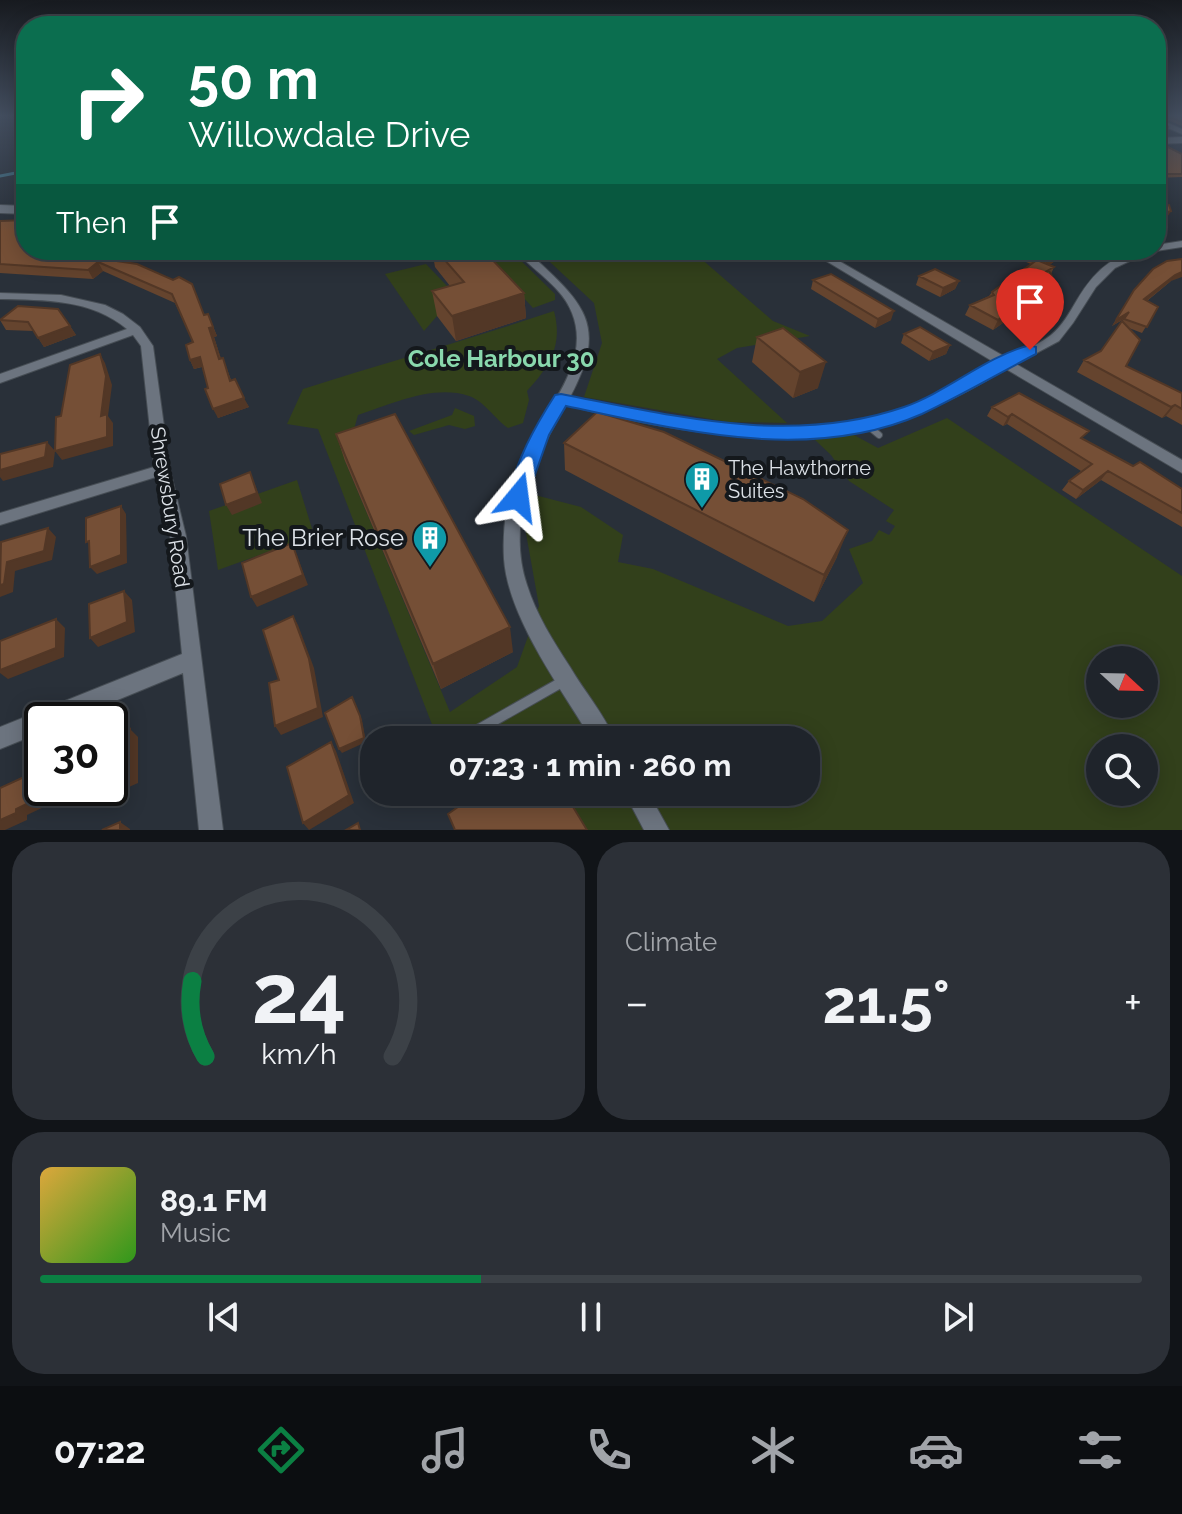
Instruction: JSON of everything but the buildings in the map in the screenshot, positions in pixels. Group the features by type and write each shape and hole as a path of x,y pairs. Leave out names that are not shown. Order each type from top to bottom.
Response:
{"street":[{"path":"530,260 569,297 582,321 583,345 576,371 539,435 523,474 513,521 513,564 521,599 596,726"},
{"path":"830,260 1182,467"},
{"path":"561,399 647,418 738,432 790,434 867,425 937,400 1055,338 1093,281 1111,265 1123,260"},
{"path":"0,296 65,298 85,302 122,319 136,330"},
{"path":"0,379 136,330"},
{"name":"Shrewsbury Road","path":"136,330 149,353 162,470 178,536 211,830"},
{"path":"0,519 162,470"},
{"path":"87,702 191,660"},
{"path":"0,738 24,728"},
{"path":"643,806 657,830"}],"lane":[{"path":"867,425 879,435"},
{"path":"485,726 568,679"}],"green space":[{"path":"489,260 520,260 555,294 555,300 533,308"},
{"path":"548,260 703,260 773,321 810,336 737,348 717,359 787,423 728,422 584,397 602,343 594,303"},
{"path":"426,264 467,307 437,316 424,331 385,274"},
{"path":"554,311 555,345 548,364 527,391 529,400 523,423 508,428 469,396 442,392 427,394 358,415 345,461 450,712 517,667 539,606 522,511 531,494 581,507 623,535 618,562 653,569 788,626 822,621 863,583 849,549 872,541 879,530 889,535 895,526 886,521 894,510 849,481 831,455 813,438 841,428 878,448 947,418 1182,576 1182,830 466,830 458,806 820,806 820,726 433,726 318,429 287,424 303,389"},
{"path":"455,408 474,416 475,426 465,429 449,425 414,435 409,431 452,415"},
{"path":"297,480 314,535 218,570 209,511"}],"waterway":[{"path":"0,176 16,173"}],"place":[{"name":"The Hawthorne Suites","path":"702,510"},
{"name":"The Brier Rose","path":"430,569"}],"district":[{"name":"Cole Harbour 30","path":"501,359"}],"route":[{"path":"518,497 523,474 539,435 561,399 700,428 790,434 867,425 914,410 1030,350"}]}
